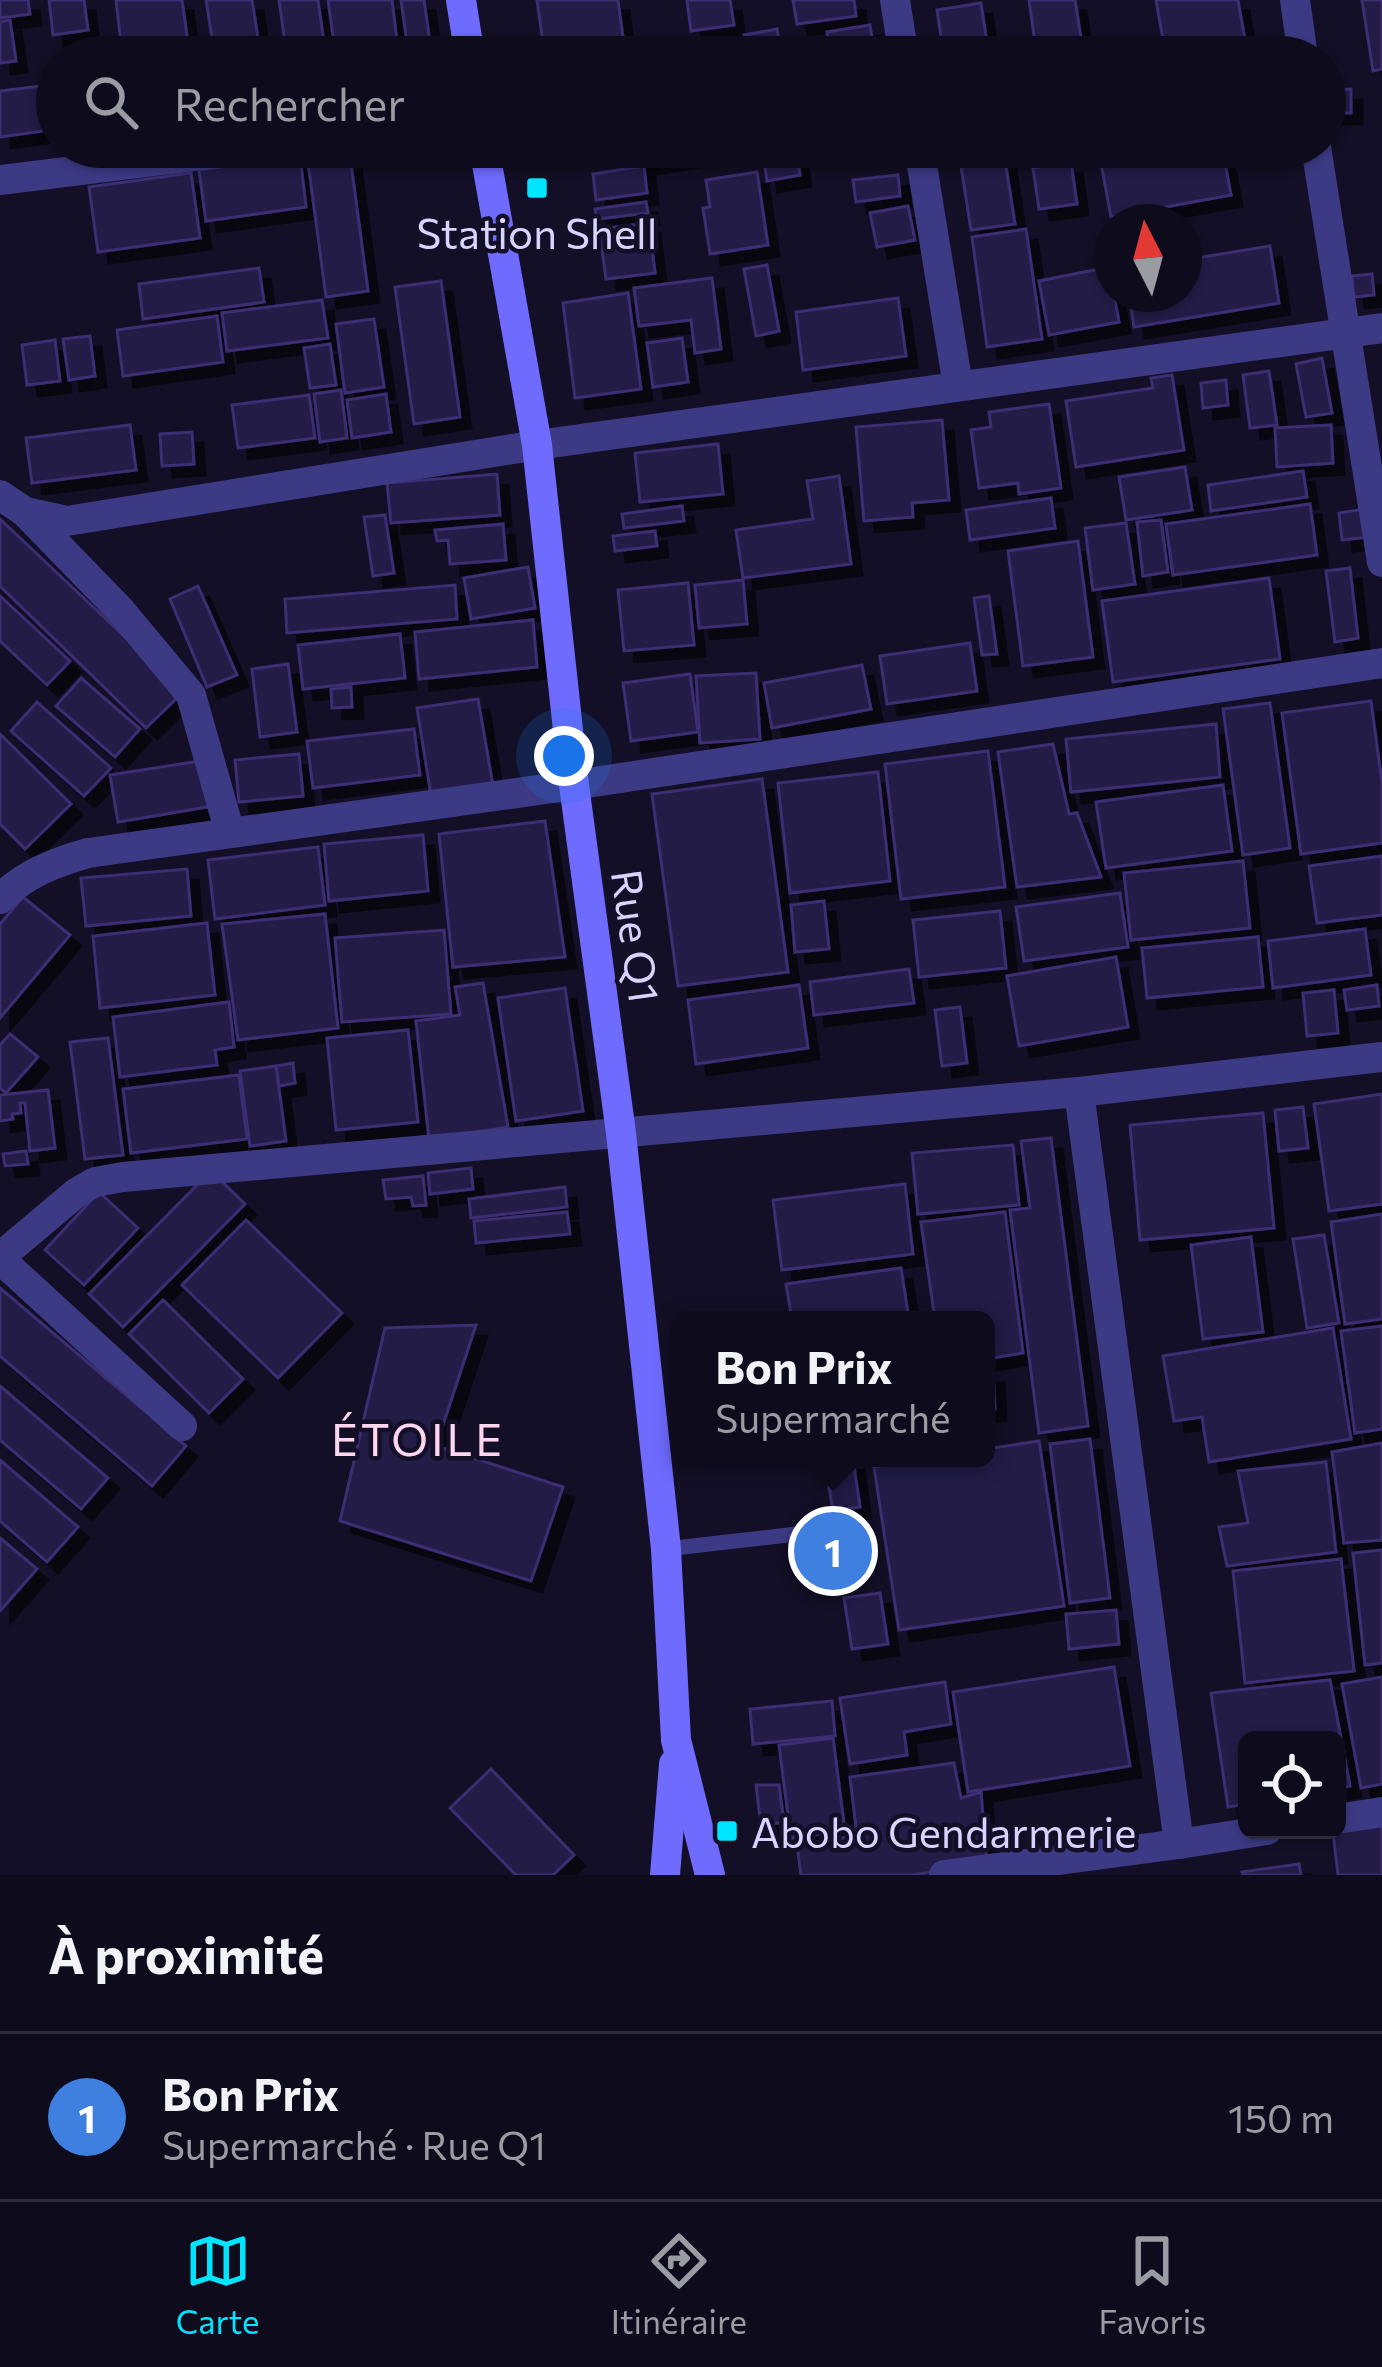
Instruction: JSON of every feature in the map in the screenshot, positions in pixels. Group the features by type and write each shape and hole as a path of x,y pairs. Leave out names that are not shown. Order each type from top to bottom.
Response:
{"street":[{"path":"461,0 467,36"},
{"path":"895,0 901,36"},
{"path":"1295,0 1300,36"},
{"path":"0,180 97,168"},
{"name":"Rue Q1","path":"488,168 537,446 574,785 621,1133 666,1549 676,1740 665,1875"},
{"path":"922,168 958,386"},
{"path":"1319,168 1382,562"},
{"path":"13,503 67,521 537,446 1382,328"},
{"path":"13,503 122,611 191,694 230,833"},
{"path":"4,887 55,862 88,853 1382,663"},
{"path":"182,1426 0,1258 95,1182 1079,1092 1382,1057"},
{"path":"1079,1092 1179,1844"},
{"name":"Rue Q1","path":"676,1740 710,1875"},
{"path":"1346,1818 1382,1812"},
{"path":"944,1875 1238,1835"}],"lane":[{"path":"666,1549 814,1532"}],"building":[{"path":"0,0 28,0 30,14 0,18"},
{"path":"49,0 84,0 88,30 53,35"},
{"path":"116,0 182,0 187,36 120,36"},
{"path":"206,0 252,0 258,36 212,36"},
{"path":"279,0 318,0 323,36 284,36"},
{"path":"328,0 392,0 396,36 333,36"},
{"path":"401,0 424,0 429,36 406,36"},
{"path":"537,0 618,0 623,36 542,36"},
{"path":"687,0 730,0 734,25 691,31"},
{"path":"793,0 854,0 856,16 797,24"},
{"path":"1029,0 1075,0 1081,36 1034,36"},
{"path":"1156,0 1238,0 1244,36 1162,36"},
{"path":"1362,0 1382,0 1382,69 1373,71"},
{"path":"981,3 986,36 941,36 937,10"},
{"path":"10,20 16,61 0,63 0,22"},
{"path":"870,25 872,36 828,36 827,32"},
{"path":"777,29 778,36 744,36"},
{"path":"36,87 36,132 0,137 0,91"},
{"path":"1346,89 1351,89 1351,113 1346,113"},
{"path":"301,168 306,207 206,221 199,170"},
{"path":"309,168 352,168 368,291 326,297"},
{"path":"644,168 647,193 596,200 593,174"},
{"path":"765,168 799,168 800,175 767,181"},
{"path":"961,168 1006,168 1015,224 971,230"},
{"path":"1033,168 1072,168 1077,204 1039,209"},
{"path":"1102,168 1226,168 1231,195 1182,204 1109,204"},
{"path":"757,172 768,245 710,254 703,208 710,207 706,180"},
{"path":"191,173 200,238 98,252 89,187"},
{"path":"898,175 900,196 856,202 853,180"},
{"path":"646,202 648,213 597,219 595,209"},
{"path":"908,206 915,240 877,247 870,213"},
{"path":"649,223 655,273 606,279 599,229"},
{"path":"1026,229 1042,339 987,347 972,237"},
{"path":"1270,246 1279,303 1134,327 1132,312 1202,312 1202,257"},
{"path":"767,265 779,331 756,336 744,269"},
{"path":"259,268 264,302 143,319 139,284"},
{"path":"1094,270 1094,312 1117,312 1119,322 1049,335 1039,281"},
{"path":"1372,274 1374,295 1354,297 1352,276"},
{"path":"712,278 721,349 695,353 691,320 639,326 634,288"},
{"path":"441,281 460,417 414,424 395,287"},
{"path":"628,293 641,389 575,398 563,303"},
{"path":"898,298 906,356 803,370 796,312"},
{"path":"322,300 328,338 227,351 222,313"},
{"path":"217,316 223,362 123,376 117,330"},
{"path":"374,319 384,387 345,393 336,324"},
{"path":"90,336 95,376 69,380 63,339"},
{"path":"682,338 688,382 653,387 647,343"},
{"path":"55,340 60,381 27,385 22,345"},
{"path":"330,344 336,385 310,388 304,348"},
{"path":"1322,358 1332,413 1306,417 1296,364"},
{"path":"1269,371 1277,425 1250,428 1243,375"},
{"path":"1172,375 1184,450 1076,467 1066,401 1153,388 1151,378"},
{"path":"1226,380 1228,405 1203,408 1201,383"},
{"path":"341,390 347,438 320,442 314,394"},
{"path":"386,394 391,432 352,438 347,400"},
{"path":"309,395 315,438 238,448 232,405"},
{"path":"1049,404 1061,488 1019,494 1018,483 979,488 971,430 991,427 989,412"},
{"path":"942,420 949,500 912,503 913,517 864,521 856,427"},
{"path":"130,425 136,470 32,483 26,438"},
{"path":"1331,425 1333,463 1277,467 1275,428"},
{"path":"192,432 194,464 162,466 160,434"},
{"path":"718,444 723,494 640,502 635,453"},
{"path":"1185,467 1192,510 1126,520 1119,477"},
{"path":"1303,471 1307,497 1211,511 1208,485"},
{"path":"497,474 500,515 391,523 387,483"},
{"path":"839,476 851,564 743,578 736,530 813,519 807,481"},
{"path":"1051,498 1055,528 970,540 966,510"},
{"path":"1310,504 1317,555 1173,575 1166,524"},
{"path":"682,506 684,521 624,528 622,514"},
{"path":"1365,509 1369,537 1342,540 1339,513"},
{"path":"385,515 394,573 373,576 364,517"},
{"path":"0,519 183,692 146,728 0,586"},
{"path":"1161,520 1168,572 1143,576 1137,522"},
{"path":"1126,523 1135,584 1093,590 1085,528"},
{"path":"503,524 506,560 450,564 448,540 437,541 435,530"},
{"path":"655,531 657,546 615,551 613,536"},
{"path":"1078,541 1093,657 1023,666 1008,551"},
{"path":"528,567 535,608 471,619 464,578"},
{"path":"1350,568 1358,638 1335,642 1326,571"},
{"path":"1269,578 1280,659 1113,682 1102,601"},
{"path":"743,580 747,624 699,628 695,585"},
{"path":"688,583 694,645 624,651 618,590"},
{"path":"455,585 457,619 287,633 285,599"},
{"path":"198,586 237,675 207,687 170,599"},
{"path":"0,596 70,661 47,685 0,641"},
{"path":"989,596 997,654 982,655 974,598"},
{"path":"533,620 537,667 419,679 415,632"},
{"path":"400,634 405,678 303,689 298,645"},
{"path":"970,643 977,691 887,704 880,656"},
{"path":"288,664 297,732 260,737 252,669"},
{"path":"862,665 871,709 772,728 764,683"},
{"path":"756,673 760,739 700,743 696,676"},
{"path":"690,674 698,732 631,741 623,683"},
{"path":"81,678 140,729 115,757 56,706"},
{"path":"351,687 352,707 332,708 331,689"},
{"path":"478,699 493,786 431,795 417,708"},
{"path":"1371,701 1382,783 1382,843 1301,854 1282,713"},
{"path":"37,702 111,768 84,796 11,731"},
{"path":"1270,703 1290,848 1243,855 1223,709"},
{"path":"1216,724 1220,777 1071,792 1066,739"},
{"path":"414,729 420,775 313,788 307,741"},
{"path":"0,734 71,804 25,849 0,824"},
{"path":"1053,744 1069,814 1077,813 1101,877 1017,887 998,752"},
{"path":"988,751 1005,887 901,899 885,764"},
{"path":"299,754 303,796 239,802 235,760"},
{"path":"206,760 213,806 118,822 110,775"},
{"path":"878,772 890,881 790,893 778,783"},
{"path":"762,779 788,972 678,986 652,794"},
{"path":"1223,785 1232,851 1106,868 1096,802"},
{"path":"545,821 565,957 453,967 439,834"},
{"path":"423,835 428,891 329,901 324,844"},
{"path":"318,847 325,905 215,919 208,860"},
{"path":"1382,856 1382,915 1317,923 1309,866"},
{"path":"1243,861 1250,928 1131,940 1124,873"},
{"path":"187,869 191,916 86,926 81,878"},
{"path":"1120,893 1128,947 1024,961 1016,907"},
{"path":"23,897 70,935 0,1018 0,924"},
{"path":"824,901 829,949 795,952 791,905"},
{"path":"1000,911 1006,968 919,977 913,920"},
{"path":"325,914 338,1028 238,1040 222,924"},
{"path":"207,923 215,995 100,1008 93,936"},
{"path":"1365,929 1371,975 1273,988 1268,941"},
{"path":"444,930 451,1014 342,1022 335,938"},
{"path":"1258,937 1263,987 1147,998 1142,948"},
{"path":"1116,957 1128,1027 1019,1046 1007,976"},
{"path":"909,969 914,1003 814,1015 810,982"},
{"path":"483,983 508,1127 429,1139 416,1021 460,1015 455,987"},
{"path":"799,985 808,1048 696,1064 688,1000"},
{"path":"1377,985 1379,1006 1347,1010 1344,990"},
{"path":"565,988 583,1111 516,1121 498,998"},
{"path":"1334,990 1338,1033 1307,1036 1303,993"},
{"path":"229,1002 234,1047 215,1050 217,1065 120,1077 113,1017"},
{"path":"960,1007 967,1063 942,1066 935,1010"},
{"path":"408,1030 418,1122 336,1130 327,1038"},
{"path":"10,1034 38,1057 6,1093 0,1088 0,1045"},
{"path":"108,1038 123,1155 85,1159 70,1042"},
{"path":"293,1063 295,1083 279,1086 276,1066"},
{"path":"276,1066 286,1141 250,1146 240,1071"},
{"path":"239,1075 247,1139 131,1153 123,1089"},
{"path":"48,1090 55,1148 30,1151 25,1103 20,1103 21,1113 12,1114 13,1119 0,1121 0,1095"},
{"path":"1382,1094 1382,1204 1329,1211 1314,1104"},
{"path":"1303,1107 1308,1148 1279,1151 1275,1110"},
{"path":"1263,1113 1274,1228 1140,1240 1130,1125"},
{"path":"1051,1138 1088,1426 1039,1433 1010,1210 1030,1208 1021,1141"},
{"path":"1013,1145 1019,1205 918,1214 912,1153"},
{"path":"26,1151 28,1164 5,1166 3,1154"},
{"path":"471,1168 473,1189 430,1194 428,1173"},
{"path":"211,1171 245,1204 123,1327 89,1294"},
{"path":"423,1176 426,1205 413,1206 411,1197 386,1199 383,1180"},
{"path":"905,1184 913,1254 782,1270 773,1200"},
{"path":"565,1187 567,1207 471,1218 469,1199"},
{"path":"99,1192 138,1228 84,1285 45,1250"},
{"path":"567,1212 570,1234 476,1243 474,1221"},
{"path":"1005,1212 1023,1353 995,1358 995,1311 934,1311 921,1222"},
{"path":"1382,1214 1382,1319 1345,1324 1331,1222"},
{"path":"246,1220 342,1313 278,1378 182,1285"},
{"path":"1324,1235 1339,1323 1307,1328 1293,1239"},
{"path":"1251,1237 1263,1332 1203,1339 1191,1245"},
{"path":"901,1268 908,1311 790,1311 786,1284"},
{"path":"0,1288 186,1446 152,1486 0,1356"},
{"path":"163,1300 243,1379 209,1413 129,1334"},
{"path":"476,1325 436,1446 563,1487 531,1581 340,1521 385,1328"},
{"path":"1382,1326 1382,1429 1355,1433 1341,1331"},
{"path":"1333,1328 1351,1439 1209,1462 1202,1417 1174,1421 1163,1356"},
{"path":"0,1386 108,1478 81,1509 0,1440"},
{"path":"1090,1439 1110,1598 1070,1603 1050,1444"},
{"path":"1039,1441 1064,1606 899,1630 874,1467 995,1467 995,1448"},
{"path":"1382,1443 1382,1540 1344,1543 1332,1452"},
{"path":"0,1460 78,1527 47,1562 0,1521"},
{"path":"1326,1462 1336,1552 1227,1566 1219,1527 1248,1523 1238,1471"},
{"path":"826,1467 854,1467 860,1507 833,1511"},
{"path":"0,1538 37,1569 0,1611"},
{"path":"1382,1550 1382,1663 1365,1665 1353,1553"},
{"path":"1341,1559 1354,1671 1245,1683 1233,1571"},
{"path":"880,1593 888,1644 852,1649 844,1598"},
{"path":"1116,1610 1119,1644 1069,1649 1066,1614"},
{"path":"1114,1667 1130,1766 968,1792 953,1692"},
{"path":"1382,1677 1382,1784 1361,1788 1342,1684"},
{"path":"1330,1680 1340,1731 1238,1731 1238,1805 1228,1807 1211,1693"},
{"path":"945,1682 951,1724 904,1732 907,1755 850,1764 840,1698"},
{"path":"832,1701 835,1736 753,1744 750,1709"},
{"path":"833,1738 845,1831 791,1838 779,1745"},
{"path":"954,1763 961,1798 981,1792 987,1864 912,1875 801,1875 797,1846 857,1835 850,1777"},
{"path":"491,1769 574,1855 553,1875 516,1875 450,1808"},
{"path":"756,1785 779,1785 784,1822 761,1826"},
{"path":"1382,1826 1382,1875 1338,1875 1334,1839 1346,1839 1346,1830"},
{"path":"1299,1864 1301,1875 1242,1872"}],"place":[{"name":"Station Shell","path":"537,188"},
{"name":"Bon Prix","path":"833,1551"},
{"name":"Abobo Gendarmerie","path":"727,1831"}],"district":[{"name":"ÉTOILE","path":"418,1437"}]}
